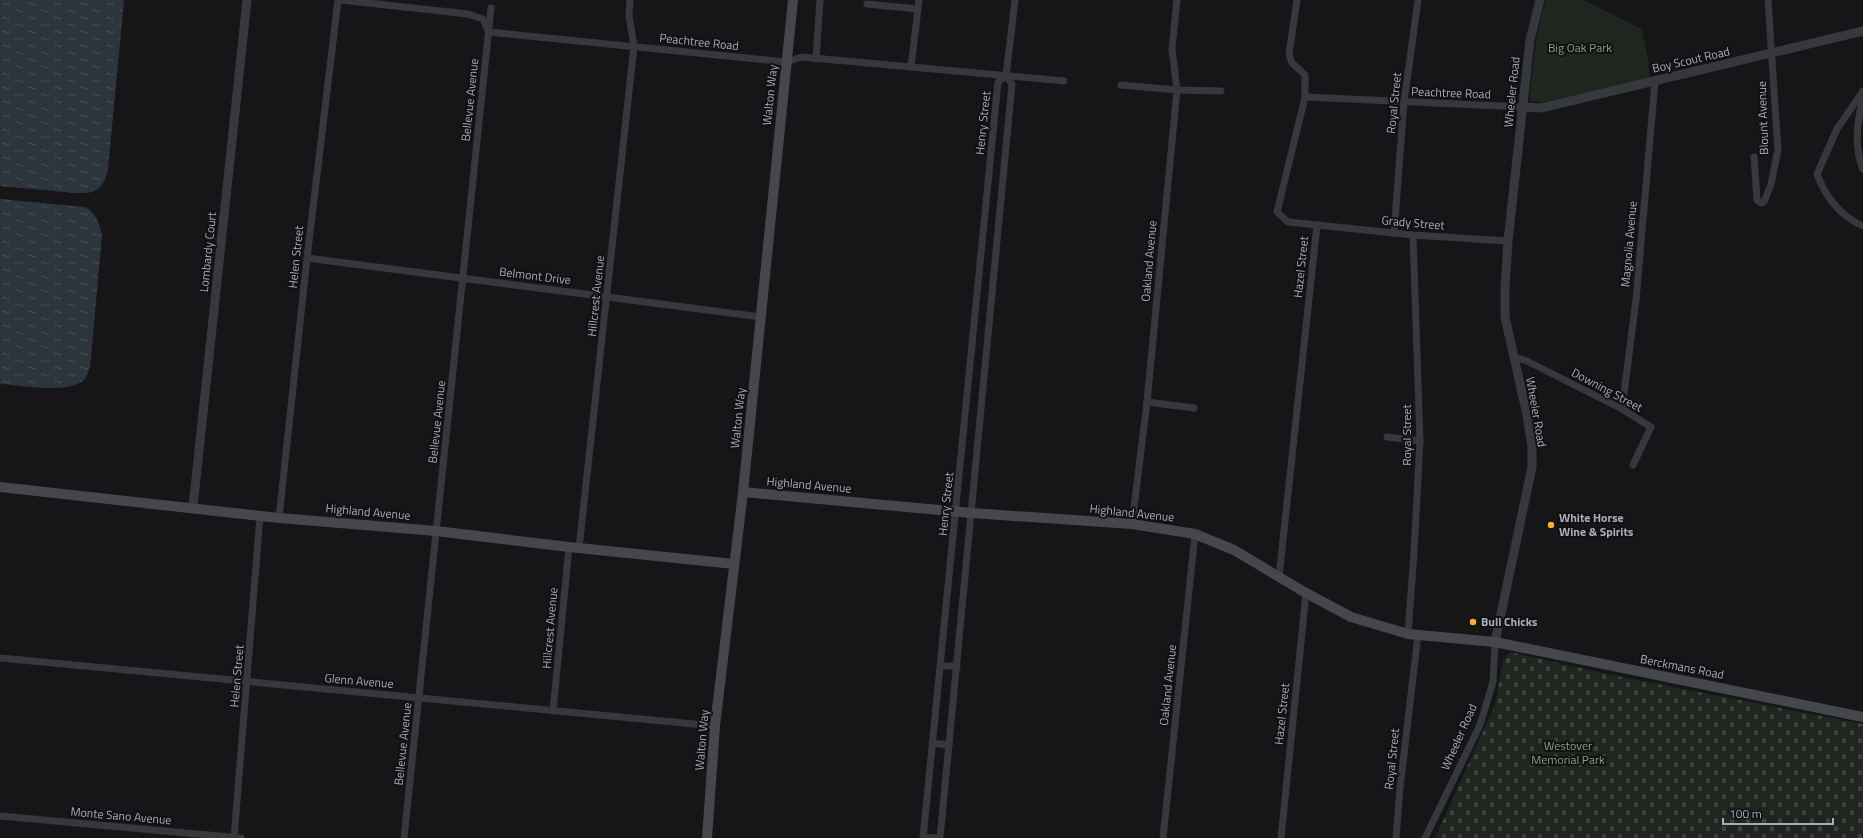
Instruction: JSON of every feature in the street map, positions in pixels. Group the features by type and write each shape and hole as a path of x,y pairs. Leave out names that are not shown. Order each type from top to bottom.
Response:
{"main road":[{"name":"Walton Way","path":"707,838 715,726 743,492 793,0"},
{"name":"Highland Avenue","path":"0,487 194,507 279,518 436,531 569,547 734,564"},
{"name":"Highland Avenue","path":"743,492 956,512 1132,524 1195,534 1234,550 1279,578 1351,617 1413,634 1495,642"},
{"name":"Berckmans Road","path":"1495,642 1863,717"}],"street":[{"name":"Lombardy Court","path":"194,507 247,0"},
{"name":"Helen Street","path":"279,518 307,258 338,0"},
{"path":"341,0 468,14 483,19 489,32"},
{"name":"Hillcrest Avenue","path":"579,548 634,46 629,16 630,0"},
{"path":"816,59 820,0"},
{"path":"911,67 918,0"},
{"name":"Henry Street","path":"940,838 1012,84 1006,76 1015,0"},
{"name":"Oakland Avenue","path":"1132,524 1147,402 1177,90 1172,50 1177,0"},
{"name":"Hazel Street","path":"1279,578 1317,225 1288,222 1277,212 1306,97 1305,75 1292,63 1289,54 1297,0"},
{"name":"Royal Street","path":"1394,233 1404,102 1418,0"},
{"name":"Wheeler Road","path":"1425,838 1480,725 1493,682 1495,642 1532,467 1532,447 1527,415 1505,317 1505,287 1508,241 1530,40 1540,0"},
{"path":"1768,0 1772,53"},
{"path":"867,4 918,9"},
{"name":"Bellevue Avenue","path":"404,838 491,8"},
{"name":"Boy Scout Road","path":"1523,107 1541,108 1863,31"},
{"name":"Peachtree Road","path":"489,32 786,62 802,57 1064,81"},
{"name":"Blount Avenue","path":"1754,157 1757,200 1761,203 1764,202 1771,184 1778,150 1772,53"},
{"name":"Henry Street","path":"935,838 923,837 998,82 1006,76"},
{"name":"Magnolia Avenue","path":"1622,409 1636,300 1655,81"},
{"path":"1122,85 1177,90 1221,91"},
{"path":"1863,91 1837,129 1818,174 1822,187 1839,210 1854,222 1863,226"},
{"name":"Peachtree Road","path":"1306,97 1523,107"},
{"path":"1863,99 1858,122 1858,137 1863,170"},
{"path":"988,176 1003,178"},
{"name":"Grady Street","path":"1317,225 1413,235 1508,241"},
{"name":"Royal Street","path":"1396,838 1413,634 1414,552 1420,441 1413,235"},
{"name":"Belmont Drive","path":"307,258 761,317"},
{"path":"972,345 986,346"},
{"name":"Downing Street","path":"1513,357 1527,361 1622,409 1651,427 1634,465"},
{"path":"1147,402 1194,408"},
{"path":"1387,437 1420,441"},
{"name":"Helen Street","path":"236,838 260,516"},
{"name":"Oakland Avenue","path":"1163,838 1195,534"},
{"name":"Hillcrest Avenue","path":"553,711 569,547"},
{"name":"Hazel Street","path":"1281,838 1306,593"},
{"name":"Glenn Avenue","path":"0,658 715,726"},
{"path":"940,666 957,666"},
{"path":"932,743 949,745"},
{"name":"Monte Sano Avenue","path":"0,816 236,838"}],"green space":[{"name":"Big Oak Park","path":"1546,0 1583,0 1641,29 1647,53 1650,79 1543,102 1531,101 1530,97 1535,48"},
{"name":"Westover Memorial Park","path":"1510,652 1617,676 1863,724 1863,838 1435,838 1495,705 1503,661"}],"water":[{"path":"0,0 124,0 108,169 104,181 98,189 89,192 76,193 0,186"},
{"path":"0,199 85,207 92,212 98,222 102,235 90,368 85,379 78,384 68,387 44,388 0,384"}],"place":[{"name":"White Horse Wine & Spirits","path":"1551,525"},
{"name":"Bull Chicks","path":"1473,622"}]}
